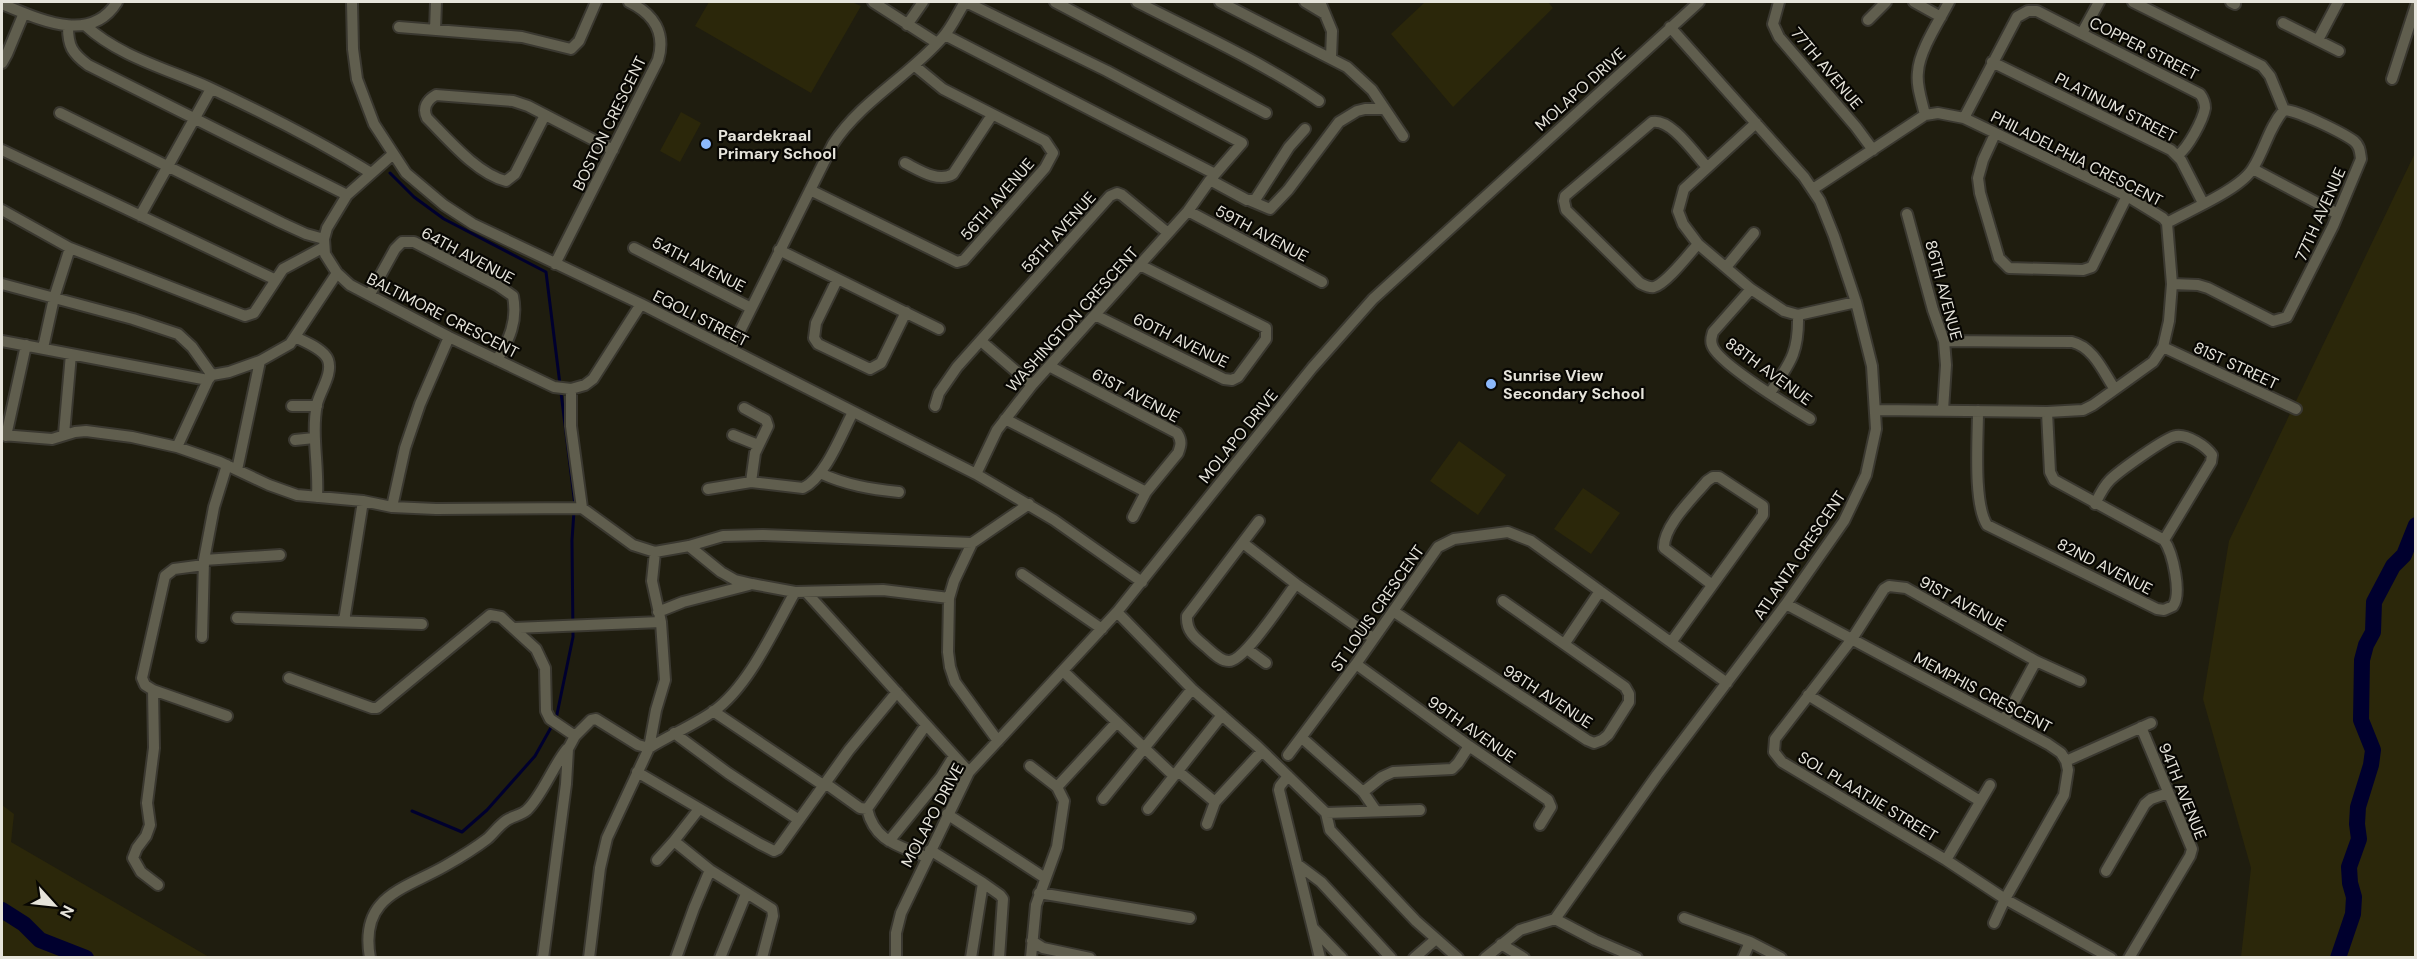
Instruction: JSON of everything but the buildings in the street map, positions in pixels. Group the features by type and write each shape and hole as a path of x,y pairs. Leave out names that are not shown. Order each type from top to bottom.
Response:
{"street":[{"path":"2,4 68,27 85,25 103,18 117,2"},
{"name":"EGOLI STREET","path":"352,2 353,49 357,79 374,124 392,155 422,189 473,224 641,304 976,474 1029,504 1142,582"},
{"path":"435,30 436,2"},
{"path":"399,27 522,37 571,49 579,41 596,2"},
{"path":"873,2 937,43"},
{"path":"907,25 923,2"},
{"path":"731,349 779,250 845,125 915,66 945,35 965,2"},
{"name":"WASHINGTON CRESCENT","path":"965,2 1107,71 1242,143 1188,211 1032,385 1005,419 976,474"},
{"path":"1055,2 1266,113"},
{"path":"1137,2 1294,84 1319,101"},
{"path":"1220,2 1331,58 1359,77 1372,90 1403,136"},
{"path":"1305,2 1326,14"},
{"path":"1320,2 1332,31 1331,58"},
{"name":"MOLAPO DRIVE","path":"896,957 896,933 900,914 969,772 1117,612 1312,368 1373,299 1699,2"},
{"name":"77TH AVENUE","path":"1779,2 1773,24 1779,37 1873,150"},
{"path":"1868,20 1886,2"},
{"path":"1914,2 1941,17"},
{"path":"1813,189 1925,115 1918,82 1918,70 1922,56 1949,2"},
{"path":"1964,118 2017,17 2024,12 2019,2"},
{"path":"2041,12 2046,2"},
{"path":"2082,33 2099,2"},
{"path":"2133,2 2262,66 2270,76 2284,110 2269,134 2253,169 2232,189 2167,223"},
{"path":"2318,40 2338,2"},
{"name":"BOSTON CRESCENT","path":"555,264 658,60 662,46 657,27 648,14 634,3"},
{"path":"2392,79 2415,5"},
{"name":"COPPER STREET","path":"2024,12 2041,12 2200,94 2204,100 2205,109 2189,143 2178,155"},
{"path":"2,63 24,13"},
{"path":"2283,23 2339,51"},
{"path":"85,25 105,42 211,88 311,139 371,173"},
{"path":"68,27 68,42 71,51 88,65 347,195"},
{"name":"ATLANTA CRESCENT","path":"1555,919 1657,775 1786,604 1844,521 1857,497 1874,446 1876,410 1872,366 1856,302 1820,201 1813,189 1670,27"},
{"path":"945,35 1213,177 1251,201 1270,209 1288,190 1339,122 1357,111 1384,109"},
{"name":"PLATINUM STREET","path":"1992,62 2157,142 2178,155 2203,203"},
{"name":"56TH AVENUE","path":"810,190 957,262 964,260 1045,168 1053,153 1045,141 943,88 915,66"},
{"path":"140,216 211,88"},
{"path":"545,115 515,174 506,181 490,174 464,155 427,118 424,111 426,104 436,95 513,101 545,115 613,150"},
{"name":"77TH AVENUE","path":"2172,284 2198,285 2208,288 2273,321 2280,321 2292,311 2361,159 2356,142 2297,112 2284,110"},
{"name":"PHILADELPHIA CRESCENT","path":"1925,115 1938,112 1964,118 2127,196 2163,218 2167,223 2172,284 2169,321 2163,347"},
{"path":"60,113 324,243"},
{"path":"905,163 931,176 948,178 953,174 992,115"},
{"path":"1698,244 1663,282 1655,287 1648,287 1640,283 1566,210 1564,201 1565,196 1652,122 1659,121 1670,126 1707,167"},
{"path":"1756,123 1684,189 1678,211 1683,224 1698,244 1775,307 1798,315 1856,302"},
{"path":"1251,201 1257,197 1284,154 1305,129"},
{"path":"1995,134 1983,160 1978,178 1980,193 1999,258 2009,268 2083,270 2092,267 2127,196"},
{"path":"2,150 274,279"},
{"path":"2,210 70,248 245,316 254,313 283,268 324,243 333,216 347,195 392,155"},
{"path":"2253,169 2338,214"},
{"name":"58TH AVENUE","path":"935,406 939,393 957,367 1110,196 1117,193 1122,195 1168,232"},
{"name":"59TH AVENUE","path":"1188,211 1322,282"},
{"name":"86TH AVENUE","path":"1907,214 1933,310 1944,341 1946,365 1943,410"},
{"path":"1727,266 1754,233"},
{"name":"64TH AVENUE","path":"370,294 395,249 402,242 414,242 503,288 513,296 516,309 507,342 497,360"},
{"name":"BALTIMORE CRESCENT","path":"324,243 330,265 350,285 449,337 554,387 568,388"},
{"path":"43,348 54,298 70,248"},
{"name":"54TH AVENUE","path":"634,248 751,308"},
{"path":"779,250 939,329"},
{"name":"60TH AVENUE","path":"1095,315 1224,379 1232,380 1238,377 1266,339 1266,328 1140,265"},
{"path":"2,341 210,377 260,361 290,344 337,273"},
{"path":"837,280 816,323 814,338 818,344 870,369 881,363 906,312"},
{"path":"2,284 133,319 178,334 192,347 210,377"},
{"name":"88TH AVENUE","path":"1751,289 1713,332 1712,347 1717,354 1770,393 1810,419"},
{"path":"577,509 568,388 585,385 601,370 641,304"},
{"path":"1770,393 1795,354 1798,315"},
{"path":"295,337 328,357 330,369 317,406 314,438 319,473 317,497"},
{"path":"392,507 405,448 420,404 449,337"},
{"path":"981,341 1032,385"},
{"path":"1944,341 2072,342 2081,344 2094,357 2114,388"},
{"path":"26,345 4,436 52,439 86,431 177,447 232,467 269,485 297,495 363,501 392,507 453,510 577,509 633,545 655,552 689,546 723,536 763,535 972,543"},
{"path":"1876,410 2047,412 2083,410 2153,362 2163,347"},
{"name":"81ST STREET","path":"2163,347 2296,409"},
{"path":"64,435 71,354"},
{"path":"202,637 204,562 214,507 232,467 260,361"},
{"name":"61ST AVENUE","path":"1049,366 1177,433 1181,442 1178,453 1146,492 1133,517"},
{"path":"177,447 210,377"},
{"path":"292,406 317,406"},
{"path":"744,408 766,420 768,426 759,445 751,482"},
{"name":"82ND AVENUE","path":"1978,411 1979,498 1982,516 1987,525 2157,609 2164,610 2173,606 2178,594 2170,548 2164,540"},
{"path":"708,489 751,482 803,488 820,473 853,412"},
{"path":"2047,412 2050,472 2054,480 2095,504 2164,540 2211,462 2212,454 2185,436 2171,437 2119,472 2109,481 2095,504"},
{"path":"1005,419 1146,492"},
{"path":"733,435 759,445"},
{"path":"295,440 314,438"},
{"path":"820,473 860,488 899,492"},
{"path":"1672,641 1763,515 1763,506 1755,499 1719,477 1713,477 1707,481 1667,530 1663,539 1664,548 1671,556 1711,584"},
{"path":"344,621 363,501"},
{"path":"998,741 955,682 948,652 949,598 954,581 972,543 1029,504"},
{"path":"1259,521 1187,616 1186,624 1192,635 1220,658 1227,661 1234,660 1247,648 1296,584"},
{"name":"ST LOUIS CRESCENT","path":"1288,755 1356,664 1438,547 1446,541 1508,532 1531,541 1727,683"},
{"path":"1243,543 1296,584 1373,638"},
{"path":"689,546 728,576 752,584 801,592 883,590 949,598"},
{"path":"589,957 600,868 608,838 649,748 656,710 665,680 660,617 652,581 655,552"},
{"path":"227,717 145,685 142,678 162,582 174,568 204,562 280,555"},
{"path":"1022,574 1102,629"},
{"path":"514,628 660,617 683,602 752,584"},
{"name":"91ST AVENUE","path":"1852,639 1884,589 1893,585 1906,588 2036,661 2080,681"},
{"path":"1565,644 1600,591"},
{"path":"801,592 969,772"},
{"path":"370,957 367,940 368,925 374,913 388,897 404,885 443,867 486,840 507,820 527,810 575,736 591,720 596,719 638,745 649,748 714,711 741,683 801,592"},
{"name":"98TH AVENUE","path":"1393,611 1587,740 1594,743 1602,740 1629,702 1629,694 1620,682 1503,601"},
{"name":"MEMPHIS CRESCENT","path":"1786,604 2048,744 2061,753 2066,762"},
{"path":"1117,612 1192,689 1262,751 1326,813 1326,822 1330,830 1436,939 1458,957"},
{"path":"288,678 377,708 490,615 498,616 536,649 545,669 544,702 555,722 575,736"},
{"path":"237,618 422,624"},
{"name":"SOL PLAATJIE STREET","path":"1852,639 1775,739 1776,757 1946,860 2005,899"},
{"path":"1247,648 1266,663"},
{"path":"2004,720 2036,661"},
{"name":"99TH AVENUE","path":"1356,664 1548,800 1551,807 1540,825"},
{"path":"1063,671 1145,747 1215,802"},
{"path":"1103,799 1192,689"},
{"path":"153,690 154,748 147,803 150,825 146,836 133,854 133,858 141,872 158,885"},
{"path":"637,772 774,851 781,846 870,723 897,693"},
{"path":"1808,695 1980,801"},
{"path":"714,711 860,808 867,809"},
{"path":"1148,809 1222,715"},
{"path":"1057,787 1117,722"},
{"path":"867,809 926,725"},
{"name":"94TH AVENUE","path":"2066,762 2146,725 2168,793 2190,842 2190,856 2129,957"},
{"path":"674,733 728,773 799,820"},
{"path":"1302,738 1363,792 1376,811"},
{"path":"1363,792 1382,777 1393,772 1452,769 1469,746"},
{"path":"543,957 567,784 568,749"},
{"path":"1207,824 1215,802 1262,751"},
{"path":"889,841 954,756"},
{"path":"1994,923 2005,899 2064,795 2068,770 2066,762"},
{"path":"1030,766 1057,787 1064,801 1057,847 1039,893 1031,957"},
{"path":"1288,776 1279,790 1320,957"},
{"path":"1946,860 1990,785"},
{"path":"2106,871 2145,804 2151,799 2168,793"},
{"path":"657,860 699,809"},
{"path":"867,809 877,832 889,841 928,854 1000,895 1003,899 999,957"},
{"path":"1326,813 1420,810"},
{"path":"947,814 1045,878"},
{"path":"674,841 710,870 767,905 773,912 762,957"},
{"path":"1297,864 1321,882 1391,957"},
{"path":"676,957 710,870"},
{"path":"971,957 983,884"},
{"path":"1039,893 1190,918"},
{"path":"720,957 746,894"},
{"path":"2005,899 2111,957"},
{"path":"1684,918 1750,942 1781,957"},
{"path":"1485,957 1520,930 1555,919 1595,940 1637,957"},
{"path":"1313,928 1342,957"},
{"path":"1414,957 1436,939"},
{"path":"1032,941 1043,948 1090,957"},
{"path":"1743,957 1750,942"},
{"path":"1501,944 1524,957"}],"shaded area":[{"path":"709,2 852,2 861,6 811,93 695,26"},
{"path":"1425,2 1548,2 1553,8 1453,107 1391,34"},
{"path":"681,112 701,123 680,162 660,151"},
{"path":"2415,153 2415,957 2241,957 2251,868 2203,699 2229,541"},
{"path":"1459,441 1506,475 1478,515 1430,481"},
{"path":"1583,488 1620,513 1591,554 1554,529"},
{"path":"2,805 14,814 11,842 209,957 2,957"}],"waterway":[{"path":"390,173 414,197 444,219 546,272 575,505"},
{"path":"556,719 573,637 574,511"},
{"path":"2338,958 2353,914 2354,897 2349,867 2359,839 2358,807 2371,765 2373,750 2361,720 2362,660 2373,632 2374,602 2393,566 2404,555 2416,525"},
{"path":"412,811 462,832 487,810 535,756 553,724"},
{"path":"2,910 24,924 40,940 86,958"}],"place":[{"name":"Paardekraal Primary School","path":"706,144"},
{"name":"Sunrise View Secondary School","path":"1491,384"}]}
